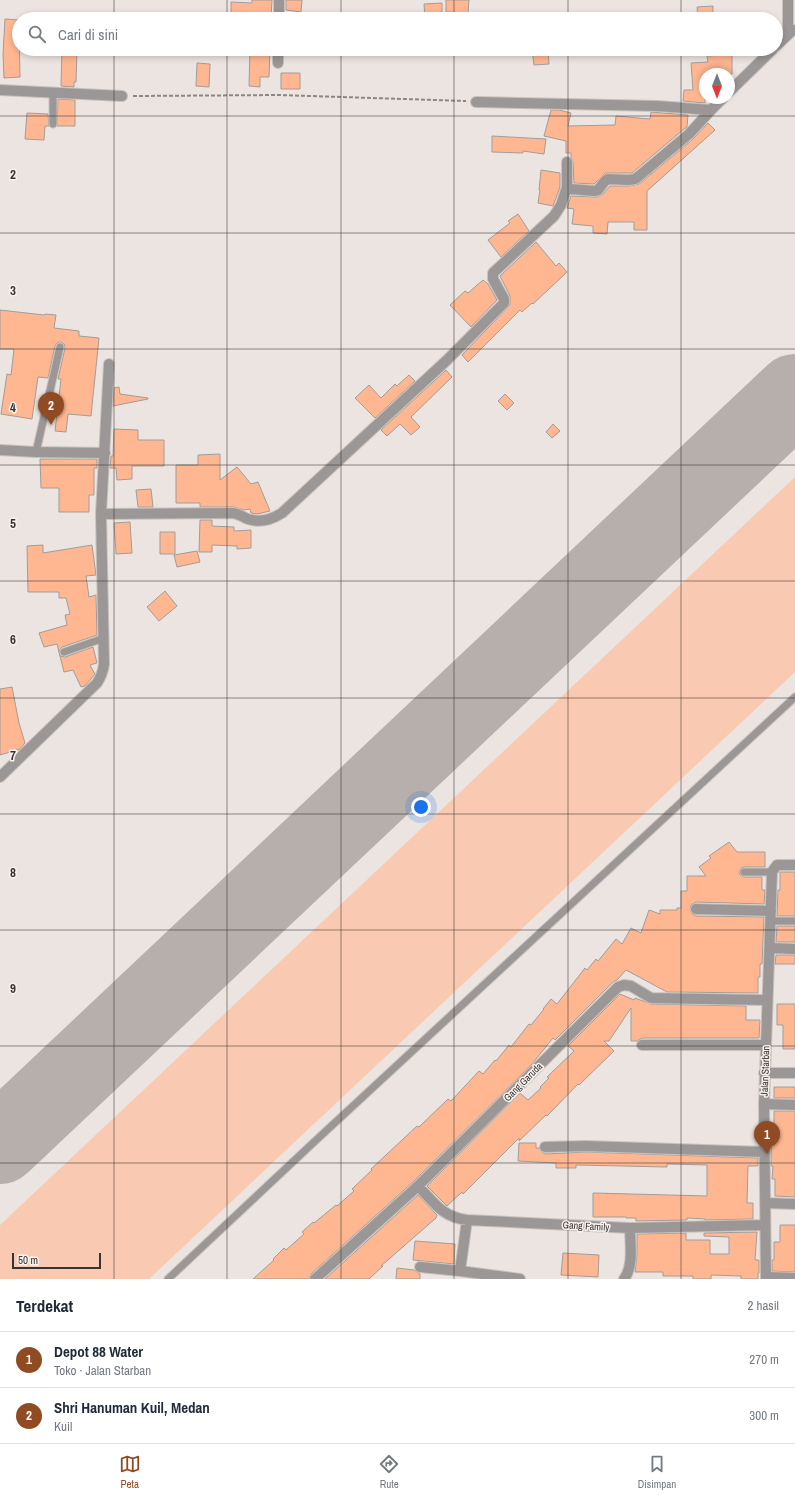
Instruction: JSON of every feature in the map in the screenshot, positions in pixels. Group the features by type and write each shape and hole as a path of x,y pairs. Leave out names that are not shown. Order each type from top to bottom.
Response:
{"street":[{"path":"279,0 279,12"},
{"path":"783,39 792,31 788,0"},
{"path":"278,56 278,63"},
{"path":"735,86 766,56"},
{"path":"0,90 122,96"},
{"path":"476,102 650,106 711,110"},
{"path":"567,190 595,191 598,190 604,180 635,179 689,134 717,104"},
{"path":"101,514 233,513 250,520 262,521 272,519 282,513 446,361 504,302 504,299 493,279 493,273 554,216 567,190 567,162"},
{"path":"0,777 97,683 101,677 104,664 104,638 101,514 109,364"},
{"path":"0,450 105,453"},
{"path":"774,869 795,865"},
{"name":"Jalan Starban","path":"766,1278 764,1073 774,869"},
{"path":"696,909 771,916"},
{"path":"770,948 795,949"},
{"name":"Gang Garuda","path":"315,1279 418,1186 618,987 624,985 631,986 651,998 767,1000"},
{"path":"642,1046 765,1044"},
{"path":"764,1073 795,1073"},
{"path":"764,1104 795,1105"},
{"path":"545,1147 586,1146 764,1152"},
{"name":"Gang Family","path":"418,1186 443,1212 456,1218 467,1220 630,1228 766,1225"},
{"path":"766,1203 795,1204"},
{"path":"460,1271 467,1220"},
{"path":"624,1279 629,1271 630,1265 630,1228"},
{"path":"420,1267 520,1279"},
{"path":"766,1278 795,1278"}],"lane":[{"path":"53,92 53,124"},
{"path":"36,452 60,347"},
{"path":"64,652 104,638"},
{"path":"168,1279 795,697"},
{"path":"744,872 774,869"},
{"path":"771,916 795,921"}],"path":[{"path":"122,96 279,95 476,102"}],"shaded area":[{"path":"795,477 795,672 149,1279 0,1279 0,1225"}],"building":[{"path":"252,0 272,0 271,12 231,12 231,2 252,3"},
{"path":"286,0 302,0 301,12 286,10"},
{"path":"446,0 469,0 468,12 446,12"},
{"path":"442,3 442,12 425,12 424,4"},
{"path":"713,6 713,12 697,12 697,7"},
{"path":"5,19 12,20 12,56 20,56 20,77 4,78 3,54"},
{"path":"62,56 77,56 76,82 74,82 74,87 61,86"},
{"path":"250,56 270,56 269,77 260,77 260,87 249,86"},
{"path":"533,56 548,56 549,64 534,65"},
{"path":"707,56 732,56 732,68 699,68 699,102 683,101 684,90 693,90 691,63 708,62"},
{"path":"197,63 210,64 209,87 196,86"},
{"path":"281,73 300,73 300,89 281,89"},
{"path":"58,99 75,100 75,126 57,126"},
{"path":"551,110 571,113 568,126 615,125 616,116 650,119 651,112 688,115 687,127 632,173 605,173 594,184 574,183 573,162 571,153 566,153 566,141 544,136"},
{"path":"27,113 48,114 49,126 45,126 44,140 25,139"},
{"path":"708,123 715,130 647,191 647,230 634,230 634,222 608,222 607,234 593,233 593,226 572,224 574,209 567,208 571,196 597,197 603,194 610,186 629,186 639,184 693,139"},
{"path":"492,136 546,139 544,154 523,151 523,153 492,152"},
{"path":"541,170 560,173 560,187 553,206 538,203"},
{"path":"518,214 529,231 501,257 488,240 510,223 508,221"},
{"path":"536,242 556,266 559,263 567,272 533,304 532,303 522,312 520,310 468,362 462,355 510,305 510,296 500,276"},
{"path":"483,280 488,284 497,300 471,327 450,305 465,291 468,293"},
{"path":"0,310 56,315 54,328 79,331 79,336 99,338 91,416 68,414 66,432 55,431 61,379 58,379 65,348 64,344 61,342 58,342 55,346 48,378 38,377 32,419 1,414 7,374 11,375 14,349 0,349"},
{"path":"446,370 452,377 411,417 420,427 411,435 400,424 387,436 381,430"},
{"path":"409,375 415,381 375,418 355,398 369,385 381,398 395,384 397,386"},
{"path":"119,387 120,394 148,399 113,406 114,388"},
{"path":"505,394 514,403 507,410 498,401"},
{"path":"553,424 560,431 552,438 546,432"},
{"path":"114,429 138,430 138,440 164,440 164,466 132,466 132,479 117,480 116,468 110,468 111,456 113,456"},
{"path":"220,454 220,480 237,467 251,484 258,482 270,511 257,514 251,513 250,509 244,510 234,507 200,507 200,503 176,503 176,465 198,465 198,455"},
{"path":"40,459 97,459 97,468 94,468 94,495 89,495 89,512 59,512 59,488 41,488"},
{"path":"151,489 153,507 138,507 136,490"},
{"path":"200,520 212,520 212,526 234,527 234,531 251,530 251,548 237,549 237,546 212,545 212,552 199,552"},
{"path":"130,522 132,553 116,554 114,523"},
{"path":"160,532 175,532 175,554 160,554"},
{"path":"43,545 43,553 92,545 96,575 86,576 89,597 96,595 97,635 62,647 59,651 60,656 57,644 44,647 39,633 67,625 65,615 70,614 66,598 59,598 59,592 28,592 27,546"},
{"path":"197,551 200,562 177,567 174,555"},
{"path":"165,591 177,606 159,621 147,607"},
{"path":"93,647 97,663 90,665 95,674 85,686 81,687 73,670 64,672 60,656 65,657"},
{"path":"12,687 19,723 25,743 20,749 0,755 0,689"},
{"path":"729,842 737,852 765,852 765,867 744,867 741,868 739,872 740,875 744,877 762,877 762,890 765,890 764,904 696,902 691,905 690,909 692,914 696,916 764,917 762,964 760,964 760,977 758,977 758,993 667,992 626,970 555,1040 553,1038 532,1064 414,1181 311,1274 309,1279 253,1279 274,1260 273,1259 284,1248 286,1250 304,1234 302,1232 313,1222 314,1223 336,1205 337,1206 354,1191 352,1189 372,1170 371,1169 417,1126 419,1127 448,1099 451,1101 479,1071 483,1074 509,1045 511,1047 529,1024 531,1025 551,999 557,1004 585,968 587,970 596,959 598,961 616,939 622,944 631,928 641,933 649,910 660,914 660,910 677,910 677,908 681,908 681,891 687,891 687,876 706,876 699,867 711,858 709,856"},
{"path":"780,872 795,872 795,916 777,916 778,890 780,890"},
{"path":"777,926 795,926 795,942 776,942"},
{"path":"776,955 795,955 795,964 775,964"},
{"path":"620,994 634,1000 635,998 651,1004 746,1006 746,1020 760,1020 759,1038 642,1038 637,1041 631,1041 631,1008 609,1041 604,1041 614,1051 519,1141 519,1138 463,1194 462,1192 447,1206 427,1186 520,1093 528,1100 541,1088 540,1087 549,1078 547,1077 574,1051 568,1046"},
{"path":"777,1004 795,1004 795,1049 783,1049 783,1025 777,1025"},
{"path":"774,1087 795,1087 795,1098 774,1098"},
{"path":"774,1111 795,1111 795,1197 775,1196 775,1179 772,1179 773,1166 771,1166 771,1136 774,1136"},
{"path":"519,1143 536,1143 536,1148 539,1148 545,1154 586,1152 758,1158 758,1166 748,1166 747,1203 753,1203 753,1219 705,1220 687,1218 687,1220 636,1221 636,1218 626,1217 593,1217 593,1193 707,1196 707,1165 667,1164 667,1167 576,1165 576,1168 556,1168 556,1163 518,1161"},
{"path":"418,1195 437,1215 436,1218 381,1266 383,1266 369,1279 325,1279"},
{"path":"780,1225 795,1225 795,1272 772,1271 772,1260 774,1260 774,1242 780,1242"},
{"path":"757,1232 755,1260 759,1260 758,1279 741,1279 741,1276 711,1275 711,1279 693,1279 693,1276 663,1276 663,1272 635,1272 637,1234 686,1233 686,1240 710,1240 710,1254 729,1254 729,1237 704,1236 704,1233"},
{"path":"415,1241 455,1244 454,1264 413,1260"},
{"path":"563,1253 599,1255 598,1277 561,1275"},
{"path":"397,1268 414,1270 420,1274 420,1279 396,1279"}],"runway":[{"path":"0,1144 795,394"}],"place":[{"name":"Shri Hanuman Kuil, Medan","path":"51,425"},
{"name":"Depot 88 Water","path":"767,1154"}]}
